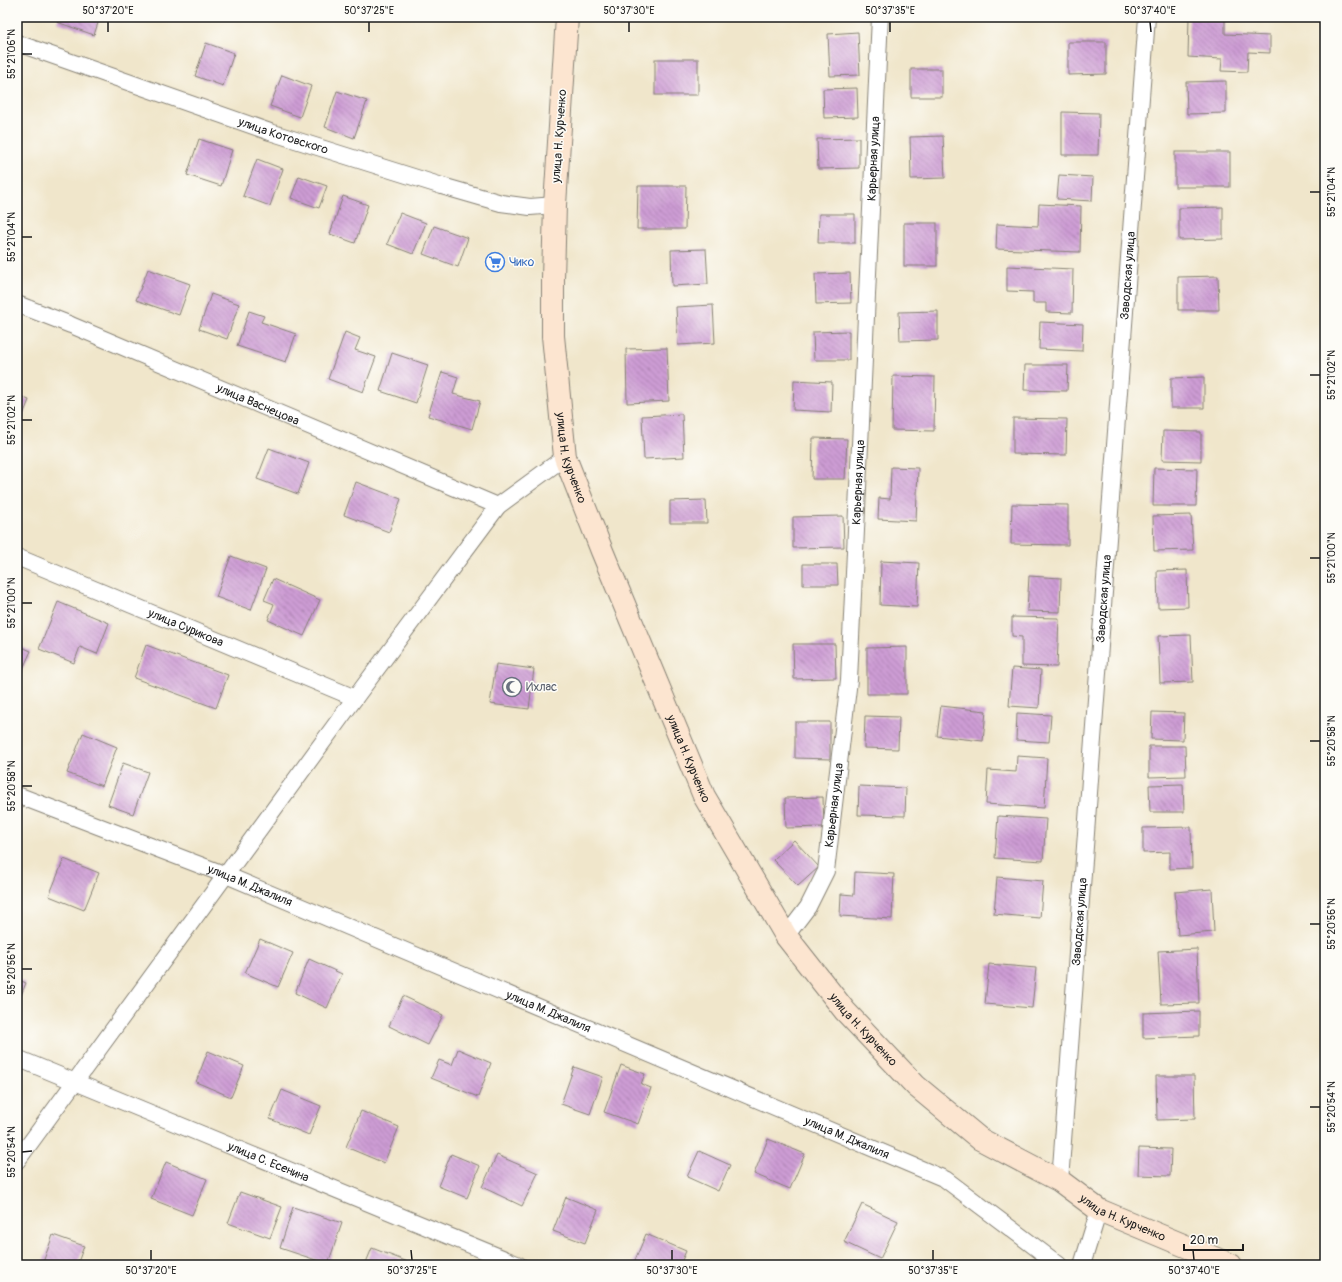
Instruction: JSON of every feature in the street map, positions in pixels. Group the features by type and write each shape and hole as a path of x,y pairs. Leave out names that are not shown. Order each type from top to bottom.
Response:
{"main road":[{"name":"улица Н. Курченко","path":"566,17 555,205 553,336 565,457 602,551 704,796 786,936 845,1011 916,1086 980,1139 1060,1181 1099,1210 1231,1265"}],"street":[{"name":"Карьерная улица","path":"786,936 808,907 826,871 849,680 880,17"},
{"name":"Заводская улица","path":"1060,1181 1147,17"},
{"name":"улица Котовского","path":"17,43 270,132 442,186 502,203 530,207 555,205"},
{"name":"улица Васнецова","path":"17,304 71,325 498,506"},
{"path":"17,1161 355,698 498,506 565,457"},
{"name":"улица Сурикова","path":"17,557 355,698"},
{"name":"улица М. Джалиля","path":"17,795 226,875 945,1179 1059,1265"},
{"name":"улица С. Есенина","path":"17,1058 519,1265"},
{"path":"1082,1265 1099,1210"}],"building":[{"path":"59,17 100,17 94,35 57,22"},
{"path":"1189,17 1225,17 1225,34 1270,36 1270,53 1248,52 1247,72 1221,71 1222,59 1188,57"},
{"path":"1231,17 1277,17 1277,19 1231,19"},
{"path":"858,32 860,75 830,76 828,34"},
{"path":"1068,42 1106,42 1106,74 1068,75"},
{"path":"206,43 234,53 223,86 195,76"},
{"path":"655,59 698,59 698,95 655,95"},
{"path":"911,69 942,69 942,97 911,97"},
{"path":"282,75 311,86 300,117 270,106"},
{"path":"1226,81 1226,113 1187,114 1186,82"},
{"path":"857,88 858,117 824,118 823,89"},
{"path":"337,91 367,101 354,138 325,127"},
{"path":"1062,112 1099,113 1098,155 1062,155"},
{"path":"943,136 945,178 911,179 910,137"},
{"path":"859,138 859,168 818,169 817,139"},
{"path":"199,139 232,150 221,186 187,175"},
{"path":"1175,152 1230,152 1230,187 1175,187"},
{"path":"257,159 283,169 270,206 243,196"},
{"path":"1059,175 1093,177 1092,201 1057,199"},
{"path":"299,176 327,186 319,208 291,198"},
{"path":"638,186 686,186 685,229 637,229"},
{"path":"343,196 368,205 355,243 330,234"},
{"path":"1039,204 1081,206 1080,252 996,249 997,224 1038,226"},
{"path":"1223,207 1223,239 1179,240 1179,208"},
{"path":"400,213 426,223 413,254 387,244"},
{"path":"819,214 855,214 855,243 818,243"},
{"path":"904,223 937,223 937,266 904,266"},
{"path":"434,226 468,238 458,267 423,254"},
{"path":"706,249 708,284 672,286 671,250"},
{"path":"1007,266 1073,269 1072,313 1046,312 1046,303 1033,303 1033,292 1007,291"},
{"path":"148,269 190,284 179,315 136,300"},
{"path":"850,273 851,303 816,304 815,274"},
{"path":"1218,276 1219,310 1178,310 1178,277"},
{"path":"211,294 239,304 227,339 199,329"},
{"path":"713,305 715,343 678,345 676,307"},
{"path":"249,311 264,316 261,322 296,334 286,362 237,346"},
{"path":"938,311 938,340 900,341 899,312"},
{"path":"1040,322 1083,324 1082,351 1039,349"},
{"path":"849,331 849,360 814,360 813,332"},
{"path":"345,332 360,338 355,350 376,357 363,392 328,379"},
{"path":"667,348 669,401 627,403 626,349"},
{"path":"392,353 428,365 416,403 380,391"},
{"path":"1025,365 1068,365 1067,391 1024,390"},
{"path":"442,372 458,377 453,394 480,401 472,429 428,416"},
{"path":"893,376 935,377 934,431 892,430"},
{"path":"1204,377 1204,408 1171,408 1171,378"},
{"path":"794,380 832,382 831,412 793,410"},
{"path":"17,395 29,400 17,430"},
{"path":"682,414 684,457 644,459 642,416"},
{"path":"1013,418 1067,419 1066,455 1013,454"},
{"path":"1163,431 1201,432 1201,461 1162,460"},
{"path":"813,438 847,439 845,479 812,479"},
{"path":"269,448 309,463 298,494 257,479"},
{"path":"891,467 918,468 916,521 878,519 879,498 890,499"},
{"path":"1154,468 1197,469 1196,506 1153,506"},
{"path":"356,482 401,499 389,532 344,515"},
{"path":"706,500 707,523 670,523 670,501"},
{"path":"1012,504 1068,505 1068,545 1011,544"},
{"path":"1191,515 1193,550 1154,551 1153,516"},
{"path":"843,516 844,547 793,548 793,517"},
{"path":"231,556 266,569 251,610 216,597"},
{"path":"881,561 919,563 917,607 880,605"},
{"path":"803,564 837,564 838,585 803,585"},
{"path":"1187,570 1188,607 1158,608 1157,571"},
{"path":"1029,576 1061,578 1060,612 1027,611"},
{"path":"273,579 320,600 304,636 268,620 274,604 264,600"},
{"path":"58,602 109,623 97,654 80,647 74,663 39,649"},
{"path":"1012,617 1059,618 1057,667 1022,666 1022,637 1012,636"},
{"path":"1191,635 1193,682 1160,683 1158,636"},
{"path":"793,644 835,644 836,678 794,679"},
{"path":"17,645 31,651 20,675 17,674"},
{"path":"146,645 228,675 216,708 134,678"},
{"path":"907,647 907,694 867,694 867,648"},
{"name":"Ихлас","path":"496,664 534,669 529,709 490,704"},
{"path":"1012,668 1041,670 1039,708 1009,706"},
{"path":"941,706 986,711 983,741 937,736"},
{"path":"1152,712 1184,713 1183,740 1151,739"},
{"path":"1017,713 1051,715 1049,742 1016,740"},
{"path":"865,716 899,717 898,749 864,748"},
{"path":"795,722 830,722 830,759 795,758"},
{"path":"83,733 117,747 102,786 67,773"},
{"path":"1149,746 1185,746 1186,776 1149,777"},
{"path":"1017,756 1047,758 1044,808 986,804 988,770 1016,772"},
{"path":"123,763 148,772 133,814 108,805"},
{"path":"1183,784 1184,812 1150,812 1149,785"},
{"path":"859,786 906,788 905,816 858,815"},
{"path":"823,797 824,827 786,828 785,798"},
{"path":"998,816 1046,819 1043,861 995,858"},
{"path":"1191,827 1192,868 1170,869 1170,852 1143,853 1143,828"},
{"path":"794,840 819,867 798,886 773,860"},
{"path":"64,859 99,873 84,910 49,896"},
{"path":"855,872 894,874 892,919 840,916 841,894 854,895"},
{"path":"997,877 1043,881 1040,918 994,914"},
{"path":"1212,889 1214,932 1178,935 1175,892"},
{"path":"260,939 293,953 278,987 245,973"},
{"path":"1197,949 1199,1003 1161,1004 1158,951"},
{"path":"309,959 342,974 327,1008 295,993"},
{"path":"989,964 1036,968 1032,1008 985,1004"},
{"path":"17,979 26,983 17,1005"},
{"path":"403,996 443,1015 428,1045 389,1026"},
{"path":"1199,1011 1199,1036 1143,1038 1143,1013"},
{"path":"458,1049 491,1063 478,1097 431,1078 439,1060 452,1065"},
{"path":"208,1051 244,1066 231,1097 196,1082"},
{"path":"621,1065 645,1074 641,1084 651,1088 638,1124 604,1112"},
{"path":"574,1067 603,1077 590,1114 561,1104"},
{"path":"1156,1076 1194,1076 1195,1119 1157,1120"},
{"path":"282,1090 321,1106 309,1135 270,1119"},
{"path":"361,1111 399,1127 384,1163 346,1147"},
{"path":"768,1139 805,1154 790,1189 754,1174"},
{"path":"1139,1148 1171,1149 1170,1176 1138,1175"},
{"path":"699,1151 730,1165 718,1191 687,1177"},
{"path":"451,1154 480,1166 467,1198 438,1186"},
{"path":"497,1155 538,1173 522,1206 482,1187"},
{"path":"166,1162 207,1179 192,1215 151,1199"},
{"path":"240,1192 282,1207 270,1238 228,1223"},
{"path":"566,1197 598,1210 585,1243 553,1231"},
{"path":"862,1204 898,1221 880,1259 844,1242"},
{"path":"293,1207 342,1223 328,1264 280,1248"},
{"path":"646,1234 686,1251 680,1265 633,1265"},
{"path":"53,1235 84,1246 77,1265 42,1265"},
{"path":"372,1248 408,1262 407,1265 365,1265"}],"place":[{"name":"Чико","path":"495,262"},
{"name":"Ихлас","path":"512,687"}]}
